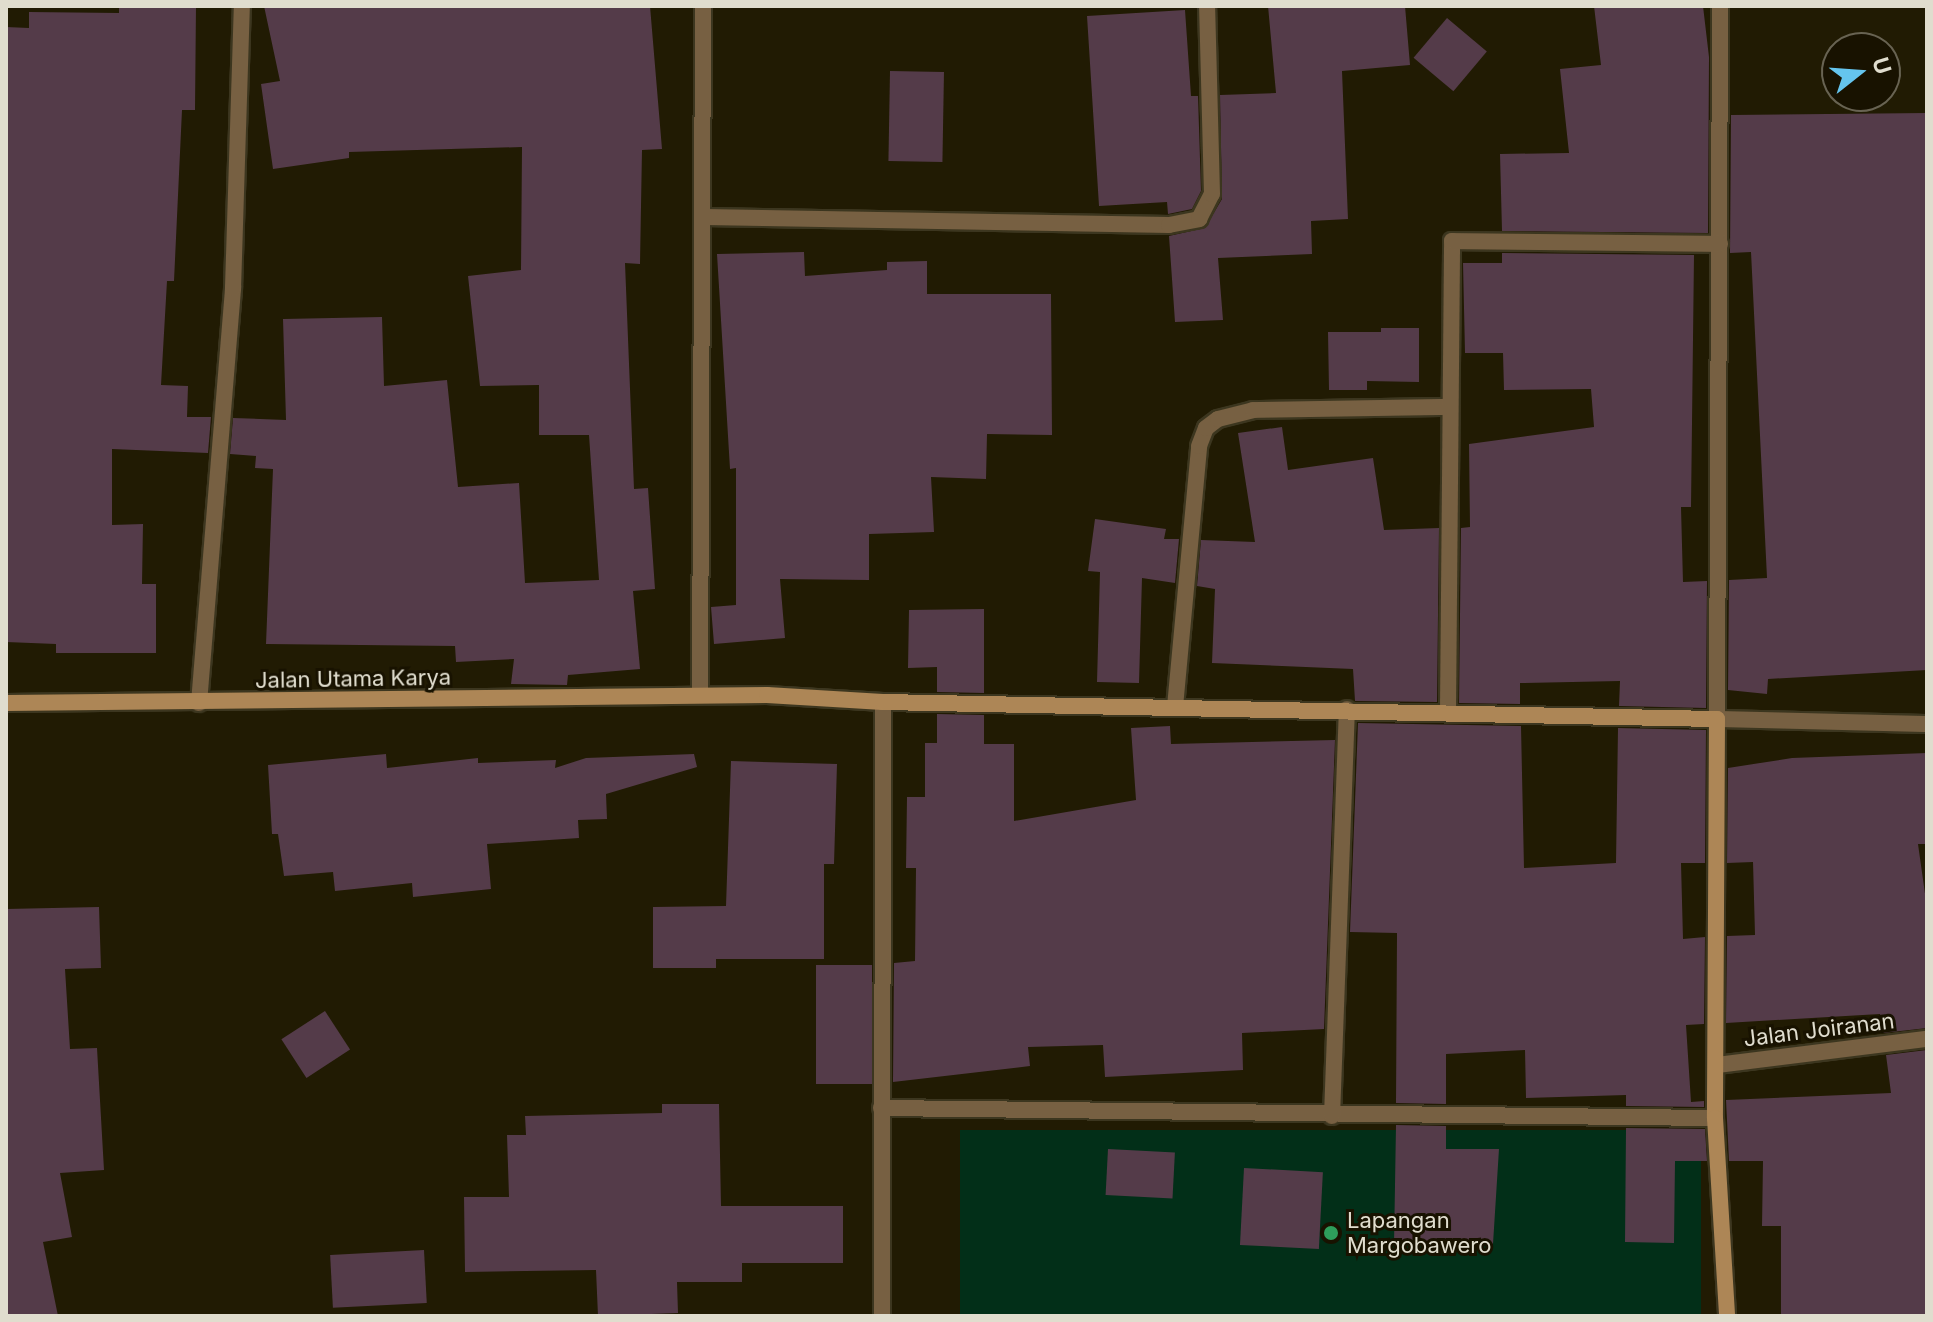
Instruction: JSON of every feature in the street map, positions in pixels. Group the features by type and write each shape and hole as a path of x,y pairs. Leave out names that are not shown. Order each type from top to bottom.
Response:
{"street":[{"path":"199,703 233,288 242,6"},
{"path":"700,695 705,217 703,6"},
{"path":"705,217 1169,225 1199,219 1212,194 1207,6"},
{"path":"1720,6 1715,1118 1727,1316"},
{"path":"1448,710 1448,407 1452,241 1720,244"},
{"path":"1175,707 1199,446 1206,428 1218,419 1253,410 1448,407"},
{"name":"Jalan Utama Karya","path":"6,703 767,695 883,702 1448,710 1717,719"},
{"path":"882,1316 883,702"},
{"path":"1332,1116 1347,709"},
{"path":"1717,719 1927,724"},
{"name":"Jalan Joiranan","path":"1717,1065 1927,1039"},
{"path":"881,1108 1332,1116 1715,1118"}],"green space":[{"name":"Lapangan Margobawero","path":"960,1130 1701,1130 1701,1316 960,1316"}],"building":[{"path":"119,6 196,6 195,110 182,110 174,281 167,281 161,385 188,386 187,417 211,417 208,453 112,449 112,525 143,524 142,584 156,584 156,653 56,653 56,644 6,642 6,27 29,28 29,12 119,13"},
{"path":"264,6 650,6 662,149 642,150 640,264 625,263 634,489 648,488 655,589 633,591 640,669 568,675 567,685 511,684 514,659 456,662 455,646 266,644 273,469 255,468 256,456 230,454 233,418 286,420 283,319 382,317 384,386 447,380 458,487 519,483 525,583 599,580 589,435 539,435 539,385 480,386 468,276 521,270 522,147 349,152 349,158 273,169 261,84 280,81"},
{"path":"1268,6 1405,6 1410,65 1342,71 1348,219 1311,221 1312,254 1218,258 1223,320 1175,322 1169,236 1205,228 1222,199 1220,95 1276,93"},
{"path":"1594,6 1703,6 1709,57 1708,233 1502,231 1500,154 1569,153 1560,69 1601,65"},
{"path":"1185,10 1191,96 1198,96 1201,191 1192,209 1168,214 1167,202 1099,206 1087,16"},
{"path":"1447,18 1487,51 1453,91 1414,58"},
{"path":"890,71 944,72 942,162 888,161"},
{"path":"1927,113 1927,670 1768,679 1767,694 1728,690 1729,580 1767,578 1751,252 1730,253 1731,115"},
{"path":"804,252 805,276 887,270 887,262 927,261 927,294 1051,294 1052,435 987,434 986,479 931,477 934,532 869,534 869,580 780,579 785,638 714,644 711,607 736,605 736,468 730,469 717,254"},
{"path":"1502,253 1694,255 1691,507 1681,507 1683,582 1707,581 1706,708 1619,706 1620,681 1520,683 1520,704 1459,703 1461,528 1470,527 1469,444 1594,427 1591,389 1504,390 1503,353 1465,353 1463,263 1502,263"},
{"path":"1381,328 1419,328 1419,382 1367,381 1367,390 1329,390 1328,332 1381,332"},
{"path":"1282,427 1288,470 1373,458 1384,530 1439,528 1437,702 1355,701 1353,669 1212,663 1215,589 1197,586 1201,540 1255,542 1238,433"},
{"path":"1095,519 1166,529 1164,539 1179,539 1175,583 1142,578 1139,683 1097,682 1100,572 1088,571"},
{"path":"984,609 984,693 937,692 937,667 908,668 909,610"},
{"path":"937,714 984,715 984,744 1014,744 1014,821 1136,800 1131,728 1170,726 1171,744 1335,740 1324,1029 1242,1033 1243,1070 1105,1077 1103,1045 1028,1047 1030,1066 893,1082 894,963 915,961 916,868 906,868 907,797 925,797 925,743 937,743"},
{"path":"1358,723 1521,726 1524,868 1616,863 1618,728 1706,730 1705,863 1681,863 1683,939 1705,937 1704,1024 1686,1025 1691,1102 1704,1101 1704,1107 1626,1106 1626,1095 1526,1098 1525,1050 1446,1054 1446,1104 1396,1103 1397,933 1350,932"},
{"path":"1927,753 1927,844 1918,844 1927,908 1927,1028 1883,1033 1880,1014 1726,1023 1727,936 1755,935 1753,862 1727,863 1728,768 1792,758"},
{"path":"386,754 387,768 478,758 478,763 556,760 555,768 586,758 694,754 697,767 606,794 607,819 578,820 579,838 487,844 491,889 413,897 412,883 335,891 333,872 284,876 278,834 272,834 268,765"},
{"path":"731,761 837,764 834,864 824,864 824,959 716,959 716,968 653,968 653,907 726,906"},
{"path":"99,907 101,968 65,969 70,1049 97,1048 104,1170 60,1173 72,1237 43,1242 58,1316 6,1316 6,909"},
{"path":"816,965 872,965 872,1084 816,1084"},
{"path":"325,1011 350,1050 306,1078 281,1039"},
{"path":"1927,1050 1927,1316 1781,1316 1781,1226 1762,1226 1763,1161 1729,1161 1726,1100 1891,1093 1886,1055"},
{"path":"662,1104 719,1104 721,1206 843,1206 843,1263 742,1263 742,1282 677,1282 678,1313 598,1316 596,1270 465,1272 464,1197 509,1197 507,1135 526,1135 525,1116 662,1113"},
{"path":"1396,1125 1446,1126 1446,1149 1499,1149 1493,1244 1394,1244"},
{"path":"1626,1128 1705,1129 1707,1161 1675,1161 1674,1243 1625,1242"},
{"path":"1108,1149 1175,1153 1173,1198 1106,1195"},
{"path":"1244,1168 1323,1172 1319,1249 1240,1245"},
{"path":"424,1250 427,1303 333,1308 330,1255"}],"place":[{"name":"Lapangan Margobawero","path":"1331,1233"}]}
